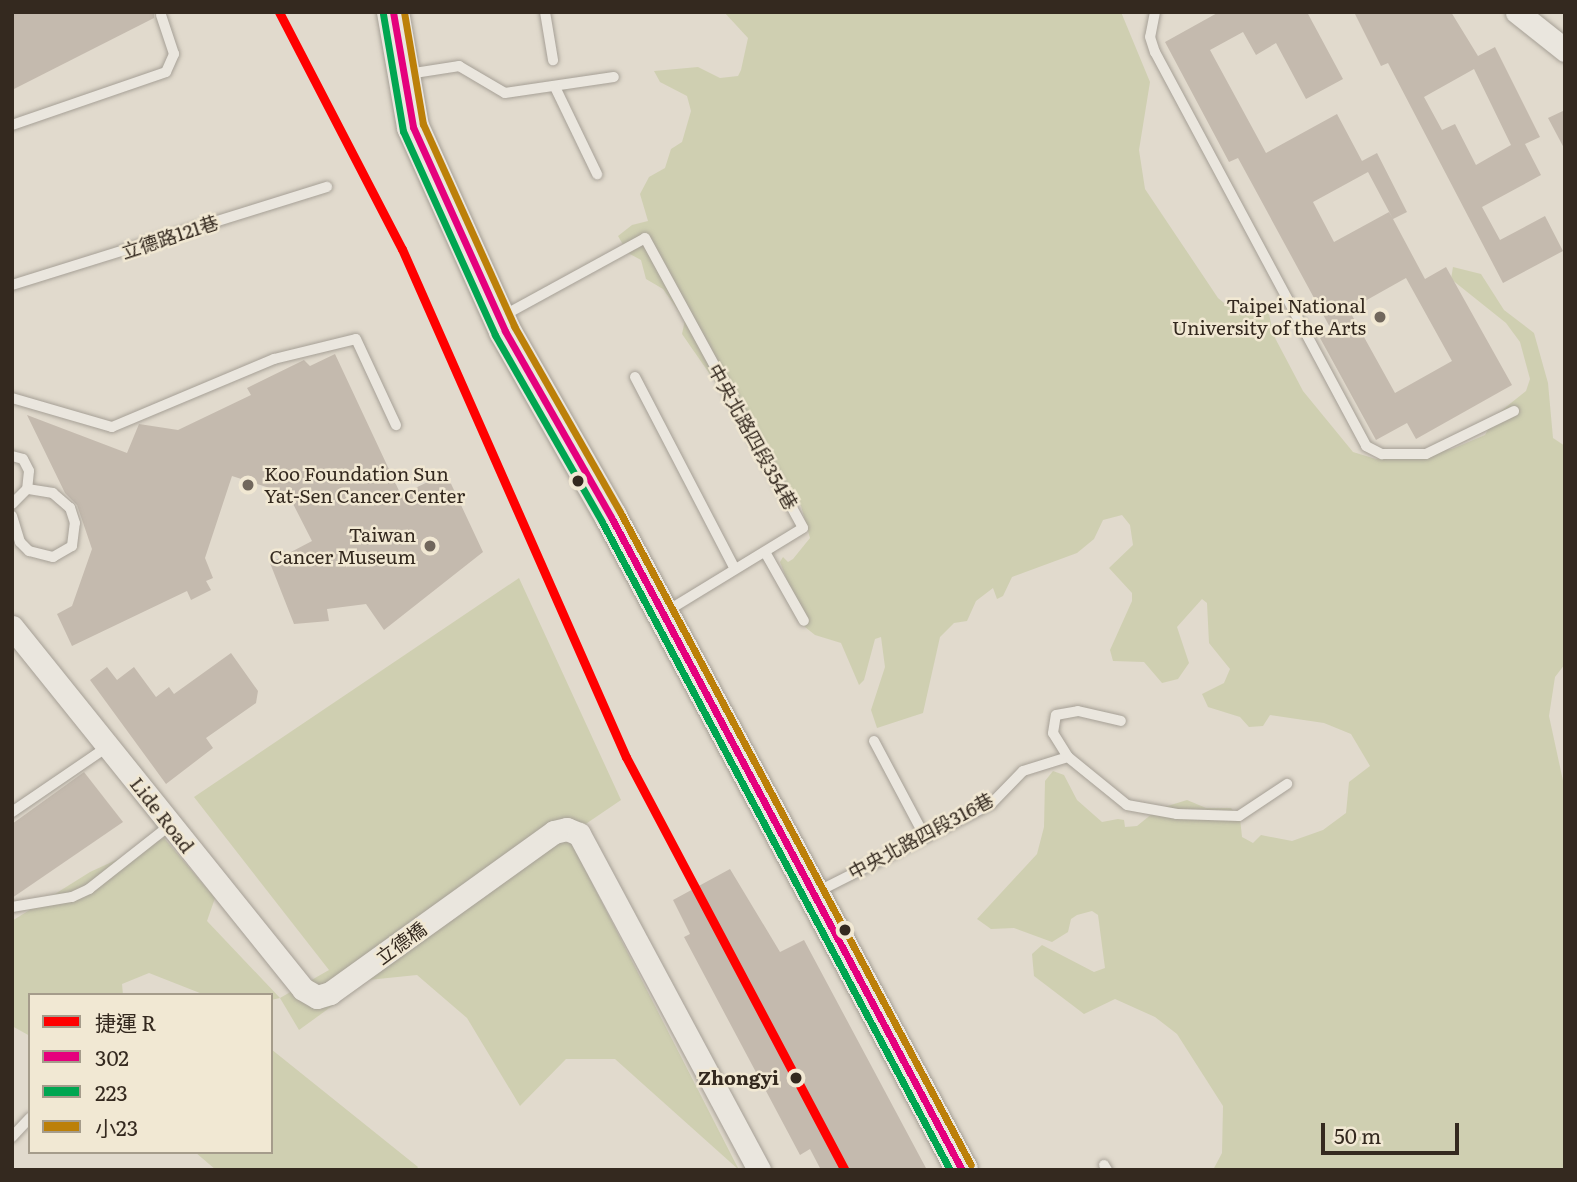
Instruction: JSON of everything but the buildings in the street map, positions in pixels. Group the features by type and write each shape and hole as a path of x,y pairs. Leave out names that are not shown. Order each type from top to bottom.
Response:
{"street":[{"path":"393,12 413,127 426,163 499,318 815,893 962,1170"},
{"path":"1517,12 1565,50"},
{"name":"Lide Road","path":"12,627 169,826 303,989 317,998"},
{"name":"立德橋","path":"317,998 330,993 554,832 567,829 579,834 759,1170"}],"lane":[{"path":"545,12 553,60"},
{"path":"1155,12 1150,37 1155,52 1366,446 1382,454 1426,454 1514,411"},
{"path":"12,125 166,72 174,54 161,15"},
{"path":"406,75 459,66 505,93 614,77"},
{"path":"555,87 597,174"},
{"name":"立德路121巷","path":"12,285 327,187"},
{"name":"中央北路四段354巷","path":"499,318 645,238 803,528 662,614"},
{"path":"12,398 112,427 274,359 356,339 396,425"},
{"path":"635,377 735,569"},
{"path":"12,456 23,459 29,471 27,489 12,505"},
{"path":"12,516 20,542 29,551 53,557 64,555 72,546 75,523 70,508 53,494 27,489"},
{"path":"765,552 804,621"},
{"path":"1121,721 1078,711 1056,715 1053,733 1068,757 1128,805 1177,814 1239,816 1287,784"},
{"path":"874,741 925,837"},
{"path":"12,812 17,801 107,747"},
{"name":"中央北路四段316巷","path":"815,893 991,804 1023,771 1068,757"},
{"path":"12,907 72,897 89,889 169,826"},
{"path":"12,1137 28,1120"}],"green space":[{"path":"724,12 1121,12 1150,82 1139,150 1145,189 1218,298 1229,307 1268,310 1274,336 1303,391 1353,452 1376,459 1452,449 1485,435 1496,415 1526,391 1530,379 1520,342 1506,323 1451,279 1453,267 1481,274 1504,310 1534,333 1548,383 1553,438 1565,446 1565,664 1555,677 1549,716 1565,790 1565,1170 1213,1170 1222,1153 1223,1106 1177,1034 1155,1017 1115,999 1084,1014 1034,976 1032,954 1042,945 1094,972 1105,968 1098,915 1092,911 1077,915 1071,919 1068,932 1052,942 1014,928 991,929 977,919 1037,854 1044,827 1045,781 1053,771 1064,775 1077,800 1102,822 1118,819 1124,820 1125,827 1137,826 1158,809 1187,800 1206,808 1231,808 1240,818 1242,837 1253,843 1261,835 1292,841 1323,830 1346,813 1349,782 1370,766 1351,734 1324,723 1270,715 1263,726 1249,727 1240,717 1208,707 1202,694 1224,683 1230,669 1209,643 1207,603 1202,599 1177,627 1189,663 1178,679 1162,683 1144,662 1113,661 1110,650 1132,601 1132,593 1109,568 1133,545 1130,525 1122,515 1103,520 1094,539 1077,553 1012,577 1003,596 997,599 993,588 976,601 967,621 954,623 940,637 923,713 877,728 871,710 885,667 881,637 875,639 864,680 859,685 841,643 815,635 805,627 780,562 783,557 788,562 793,559 810,538 801,506 682,334 685,320 663,289 646,279 641,260 628,253 618,236 632,225 648,221 640,194 649,177 665,168 671,149 682,142 691,111 687,96 660,82 654,71 698,67 720,78 738,76 741,70 748,38"},
{"path":"519,578 621,800 568,836 739,1170 615,1059 566,1059 520,1106 467,1018 417,975 368,980 299,1030 280,998 329,970 194,797"},
{"path":"164,838 215,898 207,921 280,998 273,1000 273,993 200,993 149,973 122,984 123,993 28,993 28,1035 12,1026 12,921 90,872"},
{"path":"273,1051 418,1167 416,1170 216,1170 197,1154 273,1154"}],"metro line":[{"name":"R","path":"279,12 402,249 626,757 845,1170"}],"transit line":[{"name":"302","path":"393,12 413,127 505,331 611,517 962,1170"},
{"name":"小23","path":"404,12 423,124 514,326 620,512 971,1165"},
{"name":"223","path":"383,14 403,131 495,335 602,522 950,1170"}],"place":[{"name":"Taipei National University of the Arts","path":"1380,317"},
{"name":"Koo Foundation Sun Yat-Sen Cancer Center","path":"248,485"},
{"name":"Taiwan Cancer Museum","path":"430,546"},
{"name":"Zhongyi","path":"796,1078"}]}
